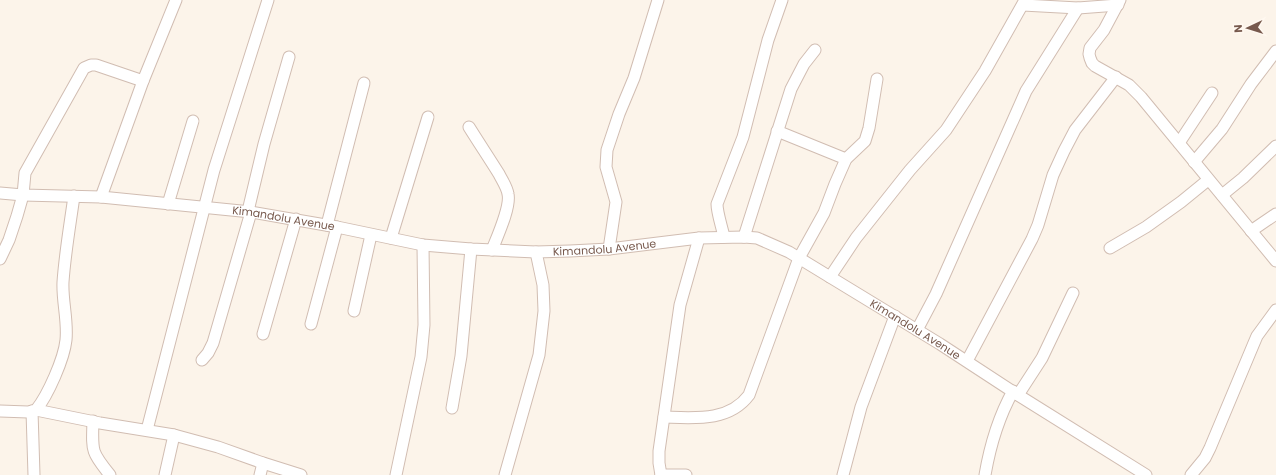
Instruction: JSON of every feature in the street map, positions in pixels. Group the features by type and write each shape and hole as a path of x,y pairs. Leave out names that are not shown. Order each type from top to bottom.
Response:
{"street":[{"path":"102,197 143,80 176,0"},
{"path":"147,430 219,152 268,0"},
{"path":"609,249 616,202 606,168 607,150 618,114 639,64 658,0"},
{"path":"724,237 717,210 717,204 743,137 768,40 782,0"},
{"path":"830,276 856,238 910,170 946,130 985,71 1024,2 1078,8 1119,3"},
{"path":"1119,3 1104,30 1090,48 1089,54 1092,62 1095,66 1129,85 1276,261"},
{"path":"917,330 936,294 1026,91 1078,8"},
{"path":"744,237 791,89 804,64 815,50"},
{"path":"1194,162 1222,129 1260,72 1276,51"},
{"path":"202,360 208,353 213,343 250,211 264,144 289,57"},
{"path":"0,259 9,240 23,195 25,173 84,68 91,65 96,65 143,80"},
{"path":"967,362 1032,239 1038,225 1053,175 1067,144 1075,130 1116,77"},
{"path":"664,418 700,418 718,416 730,412 744,402 752,388 799,258 824,213 846,159 865,141 869,128 877,79"},
{"path":"311,324 364,83"},
{"path":"1179,143 1212,92"},
{"path":"391,238 428,118"},
{"path":"168,204 193,121"},
{"path":"469,127 494,166 506,187 508,194 508,200 501,226 492,250"},
{"path":"777,131 846,159"},
{"path":"1222,195 1243,178 1276,146"},
{"path":"1110,248 1146,227 1181,202 1208,180"},
{"name":"Kimandolu Avenue","path":"0,193 102,197 250,211 423,245 471,249 536,252 609,249 699,238 757,238 789,252 830,276 1146,475"},
{"path":"34,475 34,410 54,376 63,354 66,340 63,289 74,196"},
{"path":"1251,231 1276,214"},
{"path":"262,334 296,219"},
{"path":"354,311 371,235"},
{"path":"686,475 661,475 659,450 680,305 699,238"},
{"path":"396,475 421,357 424,325 423,245"},
{"path":"452,408 461,356 471,249"},
{"path":"505,475 539,355 544,311 543,285 536,252"},
{"path":"984,475 988,455 1003,409 1015,393 1032,375 1044,354 1073,293"},
{"path":"1191,475 1205,458 1258,336 1276,310"},
{"path":"843,475 861,408 895,316"},
{"path":"0,412 23,412 34,410 174,435 218,447 301,475"},
{"path":"93,421 92,444 94,454 110,475"},
{"path":"166,475 174,435"},
{"path":"260,475 263,463"}]}
